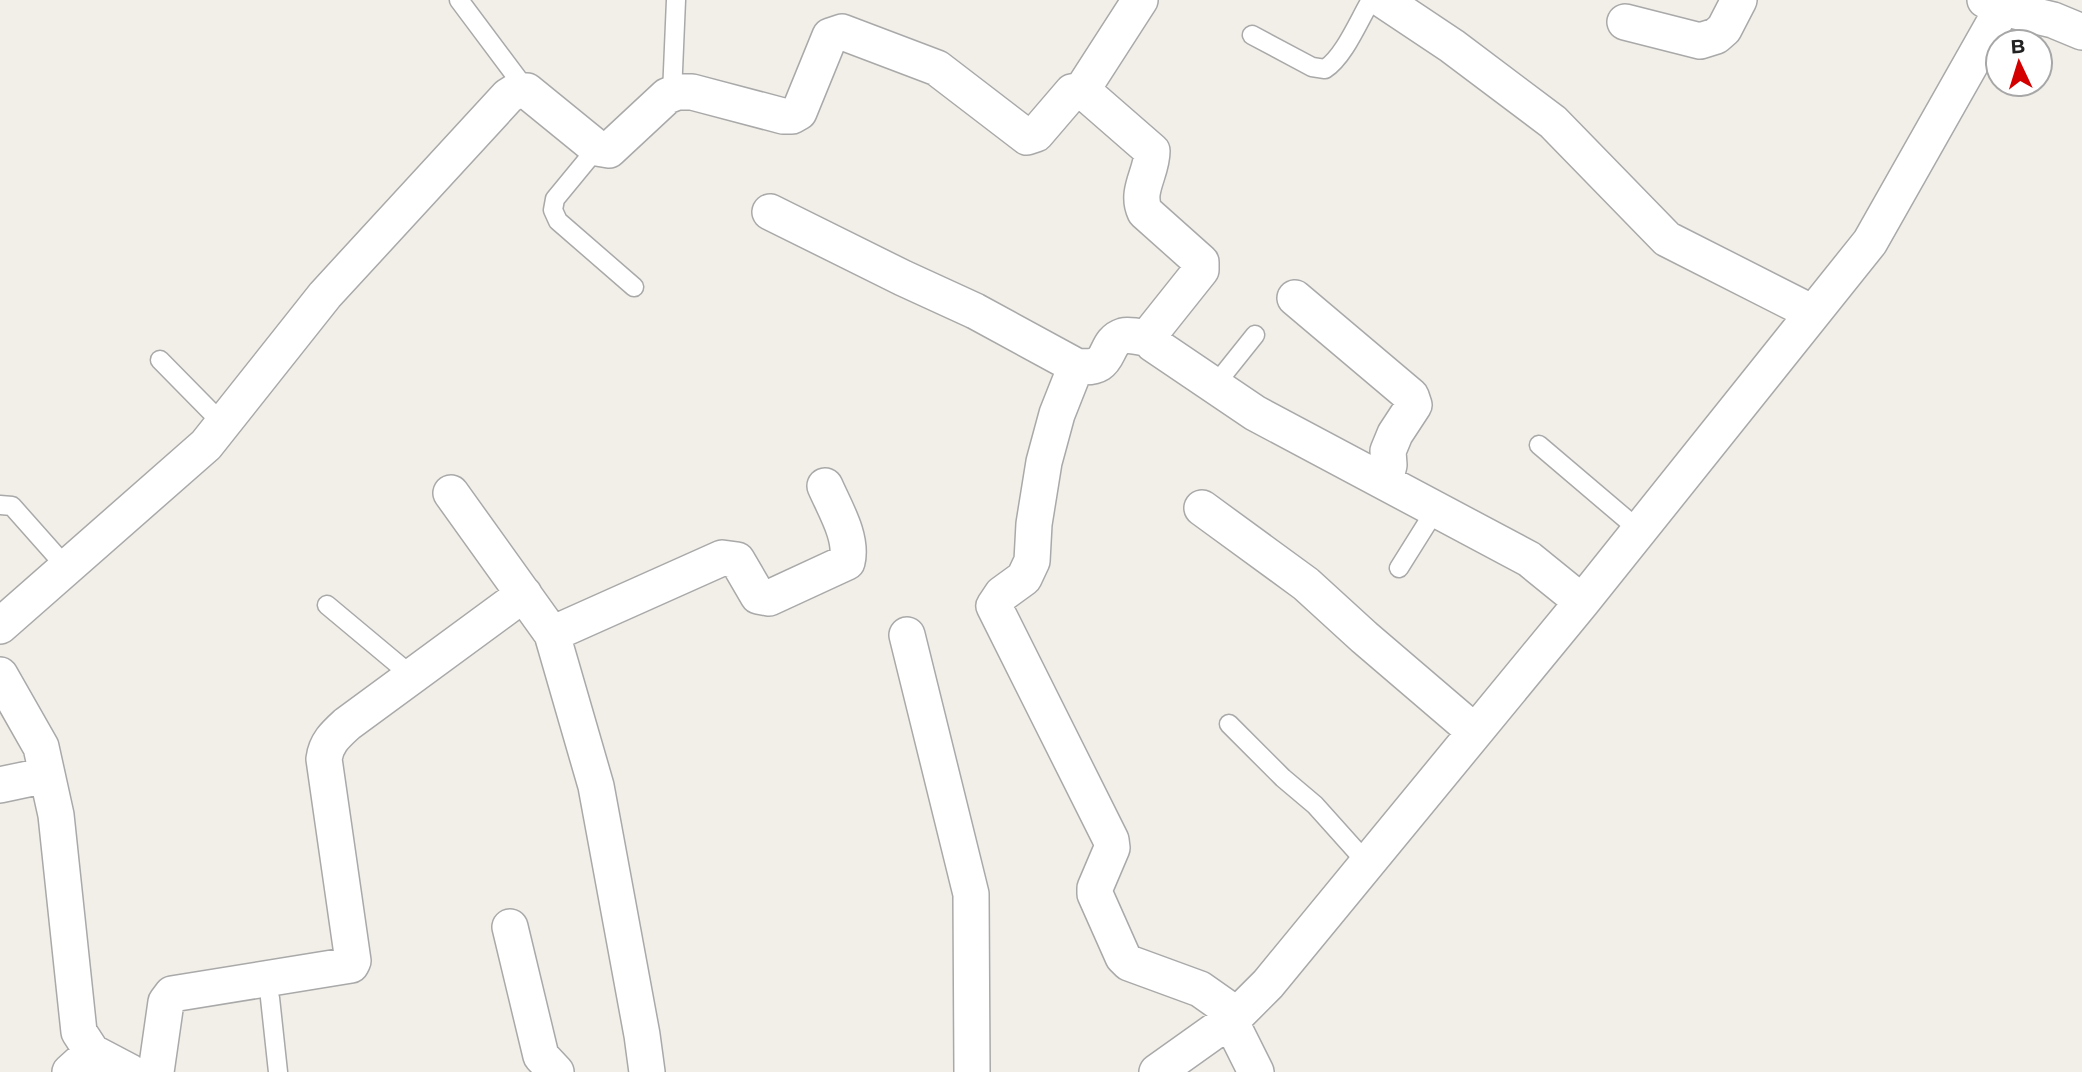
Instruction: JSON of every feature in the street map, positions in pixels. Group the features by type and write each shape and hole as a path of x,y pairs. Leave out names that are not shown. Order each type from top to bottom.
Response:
{"street":[{"path":"0,626 190,462 325,295 508,96 516,91 527,91 597,148 604,150 612,147 672,94 692,92 783,116 792,116 799,112 830,36 842,32 937,68 1027,137 1036,134 1072,92 1082,90 1140,0"},
{"path":"1383,0 1452,46 1553,122 1667,239 1813,313"},
{"path":"1625,22 1700,41 1716,36 1724,29 1739,0"},
{"path":"1157,1072 1233,1017 1268,985 1582,601 1870,242 1998,3 2082,32"},
{"path":"1082,90 1152,151 1141,204 1145,212 1200,260 1202,265 1201,270 1150,334 1153,344 1255,413 1536,563 1582,601"},
{"path":"770,212 975,312 1076,366 1089,368 1099,365 1120,337 1126,335 1151,339"},
{"path":"1295,298 1412,396 1414,405 1395,434 1388,451 1389,465 1385,482"},
{"path":"1076,366 1057,414 1044,462 1034,524 1032,561 1024,578 1002,594 994,606 1111,840 1112,848 1095,888 1123,957 1129,963 1200,989 1233,1017 1256,1072"},
{"path":"552,634 722,558 737,560 758,596 763,598 769,598 847,562 848,542 825,486"},
{"path":"451,493 552,634 596,786 647,1072"},
{"path":"1202,508 1306,584 1475,732"},
{"path":"156,1072 166,1002 172,994 270,988 348,967 353,961 324,759 325,748 347,724 524,594"},
{"path":"907,635 971,894 972,1072"},
{"path":"0,675 41,747 56,815 81,1062 130,1072"},
{"path":"0,785 47,775"},
{"path":"510,928 541,1056 555,1072"}],"lane":[{"path":"459,0 527,91"},
{"path":"672,94 677,0"},
{"path":"1252,35 1312,66 1325,69 1340,52 1371,0"},
{"path":"597,148 555,199 553,210 558,221 634,287"},
{"path":"1215,385 1255,335"},
{"path":"160,360 223,424"},
{"path":"1539,445 1639,530"},
{"path":"0,505 12,506 67,568"},
{"path":"1399,568 1436,509"},
{"path":"327,605 412,676"},
{"path":"1229,724 1283,778 1315,805 1367,863"},
{"path":"270,988 278,1072"}]}
